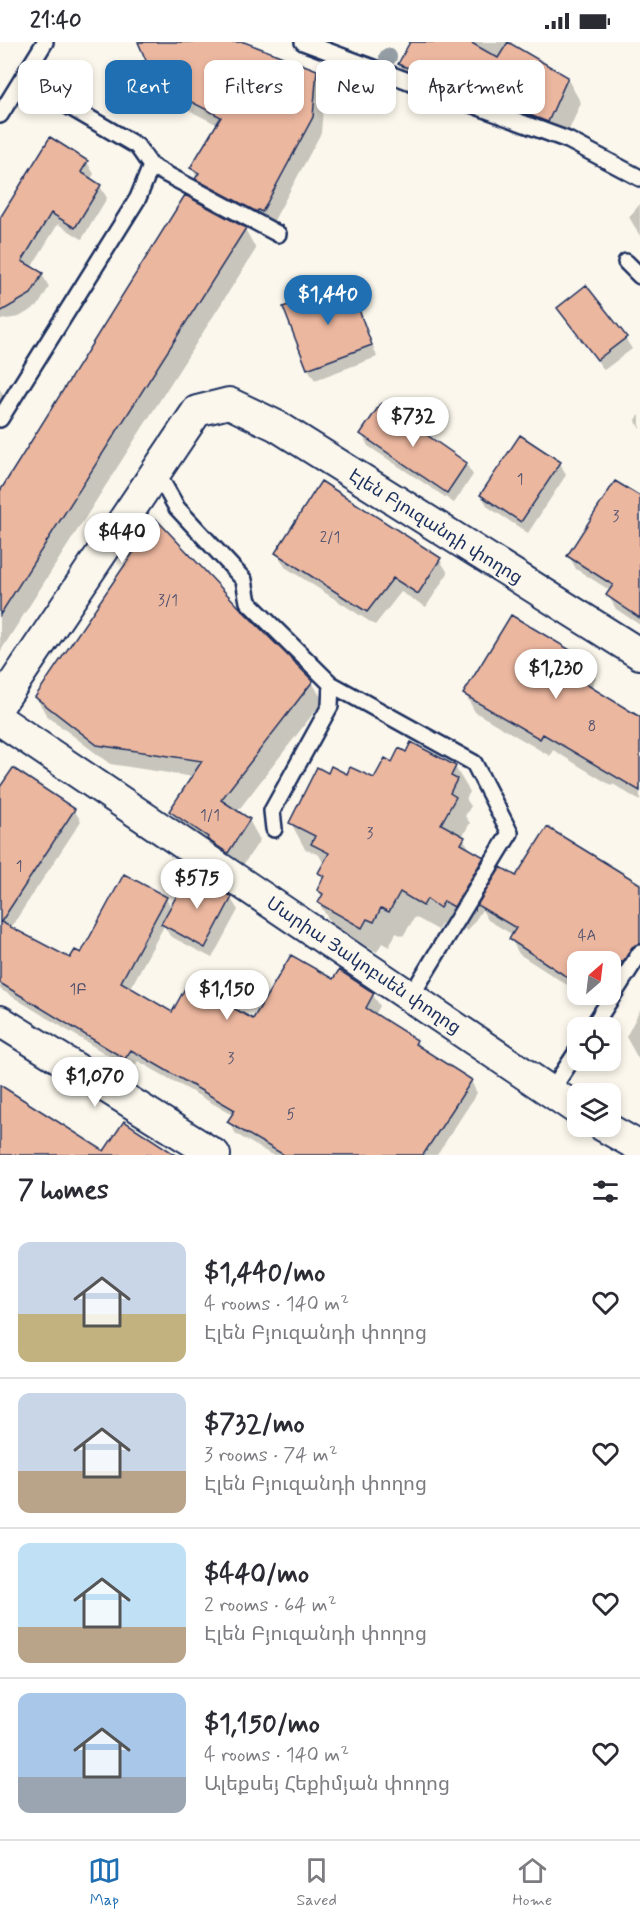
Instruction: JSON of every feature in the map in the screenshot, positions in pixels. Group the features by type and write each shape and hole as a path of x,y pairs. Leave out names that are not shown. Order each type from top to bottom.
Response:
{"street":[{"name":"Էլեն Բյուզանդի փողոց","path":"156,471 197,411 229,403 277,426 640,654"},
{"path":"0,704 156,471"},
{"name":"Մարիա Յակոբսեն փողոց","path":"0,720 567,1102"},
{"path":"0,1021 215,1155"},
{"path":"621,1136 640,1147"}],"lane":[{"path":"34,60 45,42"},
{"path":"303,42 568,140 640,178"},
{"path":"0,115 18,86"},
{"path":"82,114 137,146 151,166 278,234"},
{"path":"0,419 138,198 151,166"},
{"path":"626,262 640,276"},
{"path":"156,471 177,508 244,580 248,602 332,684 474,763 510,832 411,996"},
{"path":"274,829 272,811 330,706 332,684"},
{"path":"599,1017 640,953"},
{"path":"551,1091 567,1067"}],"building":[{"path":"138,42 244,42 291,60 204,60 204,108 192,102 192,60 146,60"},
{"path":"410,42 470,42 498,58 508,42 539,60 408,60 408,68 398,64"},
{"path":"545,64 568,77 548,122 527,114 545,114"},
{"path":"304,65 316,70 313,117 262,212 258,210 257,212 195,179 199,173 190,168 221,117 215,114 304,114"},
{"path":"50,137 88,161 81,172 101,185 75,228 51,213 22,261 43,273 31,294 0,312 0,218"},
{"path":"185,195 246,228 0,615 0,491"},
{"path":"349,283 372,345 307,369 283,307"},
{"path":"586,285 627,337 597,360 557,308"},
{"path":"381,403 467,463 447,493 360,434"},
{"path":"520,435 561,462 521,522 480,495"},
{"path":"321,481 441,558 418,594 393,578 367,612 275,553"},
{"path":"615,481 640,496 640,618 606,595 613,585 567,556"},
{"path":"156,519 313,681 221,800 250,819 228,853 169,811 202,761 97,745 35,697"},
{"path":"511,615 587,660 576,678 640,717 640,791 543,734 540,739 463,694"},
{"path":"411,742 456,766 451,776 457,779 450,793 456,797 441,824 465,837 461,844 484,857 454,907 444,901 440,908 427,899 423,906 400,892 389,912 381,908 374,922 367,919 362,928 318,903 323,894 317,890 324,876 318,873 329,853 311,844 315,836 289,823 317,767 328,773 331,766 347,774 350,767 374,778 385,758 392,762 399,748 406,752"},
{"path":"13,768 75,809 1,922 70,958 75,950 81,953 124,874 167,897 121,982 172,1012 188,983 253,1019 291,955 333,979 339,970 374,993 366,1008 417,1040 415,1044 472,1080 423,1155 284,1155 227,1122 235,1110 131,1050 125,1059 0,983 0,787"},
{"path":"547,827 640,884 640,943 632,947 623,962 621,962 621,951 567,951 567,977 509,939 516,928 477,905 501,867 516,876"},
{"path":"191,870 232,897 205,948 161,924"},
{"path":"0,1085 104,1151 124,1121 176,1155 0,1155"}]}
